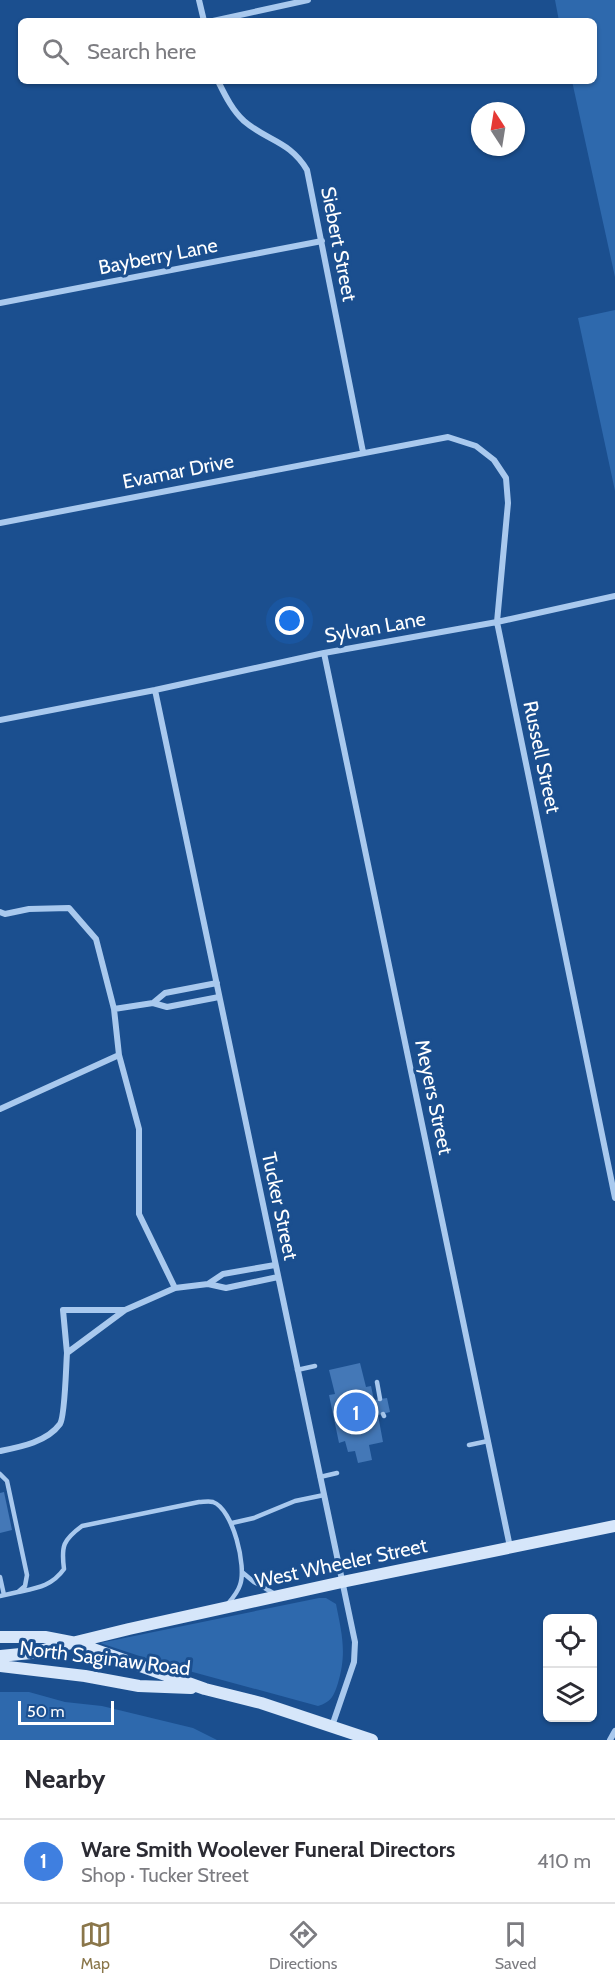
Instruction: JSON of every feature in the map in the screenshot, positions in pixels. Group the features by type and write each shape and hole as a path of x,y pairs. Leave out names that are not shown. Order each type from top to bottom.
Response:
{"street":[{"path":"199,0 203,18"},
{"path":"227,18 308,0"},
{"name":"Siebert Street","path":"219,84 226,99 243,120 298,156 307,170 363,452"},
{"name":"Bayberry Lane","path":"0,303 322,241"},
{"name":"Russell Street","path":"363,452 448,436 476,446 494,460 506,478 508,503 497,622 615,1198"},
{"name":"Evamar Drive","path":"0,524 363,452"},
{"name":"Sylvan Lane","path":"0,720 155,690 324,653 497,622 615,596"},
{"name":"Meyers Street","path":"324,653 510,1548"},
{"name":"Tucker Street","path":"155,690 355,1642 354,1662 332,1726"},
{"path":"0,920 2,913 28,909 69,908 96,939 114,1009 119,1054 139,1129 140,1214 175,1288"},
{"path":"153,1003 165,993 217,983"},
{"path":"114,1009 153,1003 167,1007 219,997"},
{"path":"0,1109 119,1054"},
{"path":"208,1284 223,1274 275,1264"},
{"path":"68,1353 124,1310 175,1288 208,1284 226,1288 278,1277"},
{"path":"0,1451 48,1436 62,1422 68,1353 63,1310 124,1310"},
{"name":"West Wheeler Street","path":"0,1656 31,1653 226,1607 615,1526"},
{"name":"North Saginaw Road","path":"0,1637 45,1637 76,1643 205,1689 261,1703 372,1740"},
{"name":"North Saginaw Road","path":"0,1666 85,1676 139,1686 205,1689"},
{"path":"610,1740 615,1731"}],"lane":[{"path":"297,1370 315,1366"},
{"path":"377,1382 380,1399"},
{"path":"469,1445 488,1441"},
{"path":"320,1477 337,1473"},
{"path":"0,1474 7,1481 27,1575 25,1586 18,1592"},
{"path":"232,1523 254,1518 295,1501 324,1495"},
{"path":"0,1577 2,1595 45,1586 57,1579 64,1569 62,1553 64,1543 82,1526 198,1502 213,1502 224,1510 232,1523 242,1572 241,1584 226,1607"},
{"path":"242,1572 278,1596"}],"shaded area":[{"path":"555,0 615,0 615,277 573,84 597,84 597,18 558,18"},
{"path":"615,310 615,491 578,318"},
{"path":"326,1598 336,1604 343,1653 341,1672 335,1692 329,1700 318,1706 167,1665 100,1643"},
{"path":"0,1692 29,1692 65,1702 102,1706 193,1728 217,1740 0,1740"}],"building":[{"path":"360,1363 366,1387 371,1386 374,1400 387,1398 390,1412 378,1415 383,1442 369,1445 372,1460 358,1463 355,1451 348,1452 345,1441 339,1443 329,1395 335,1394 329,1370"},
{"path":"4,1492 12,1530 0,1533 0,1493"}],"place":[{"name":"Ware Smith Woolever Funeral Directors","path":"356,1412"}]}
